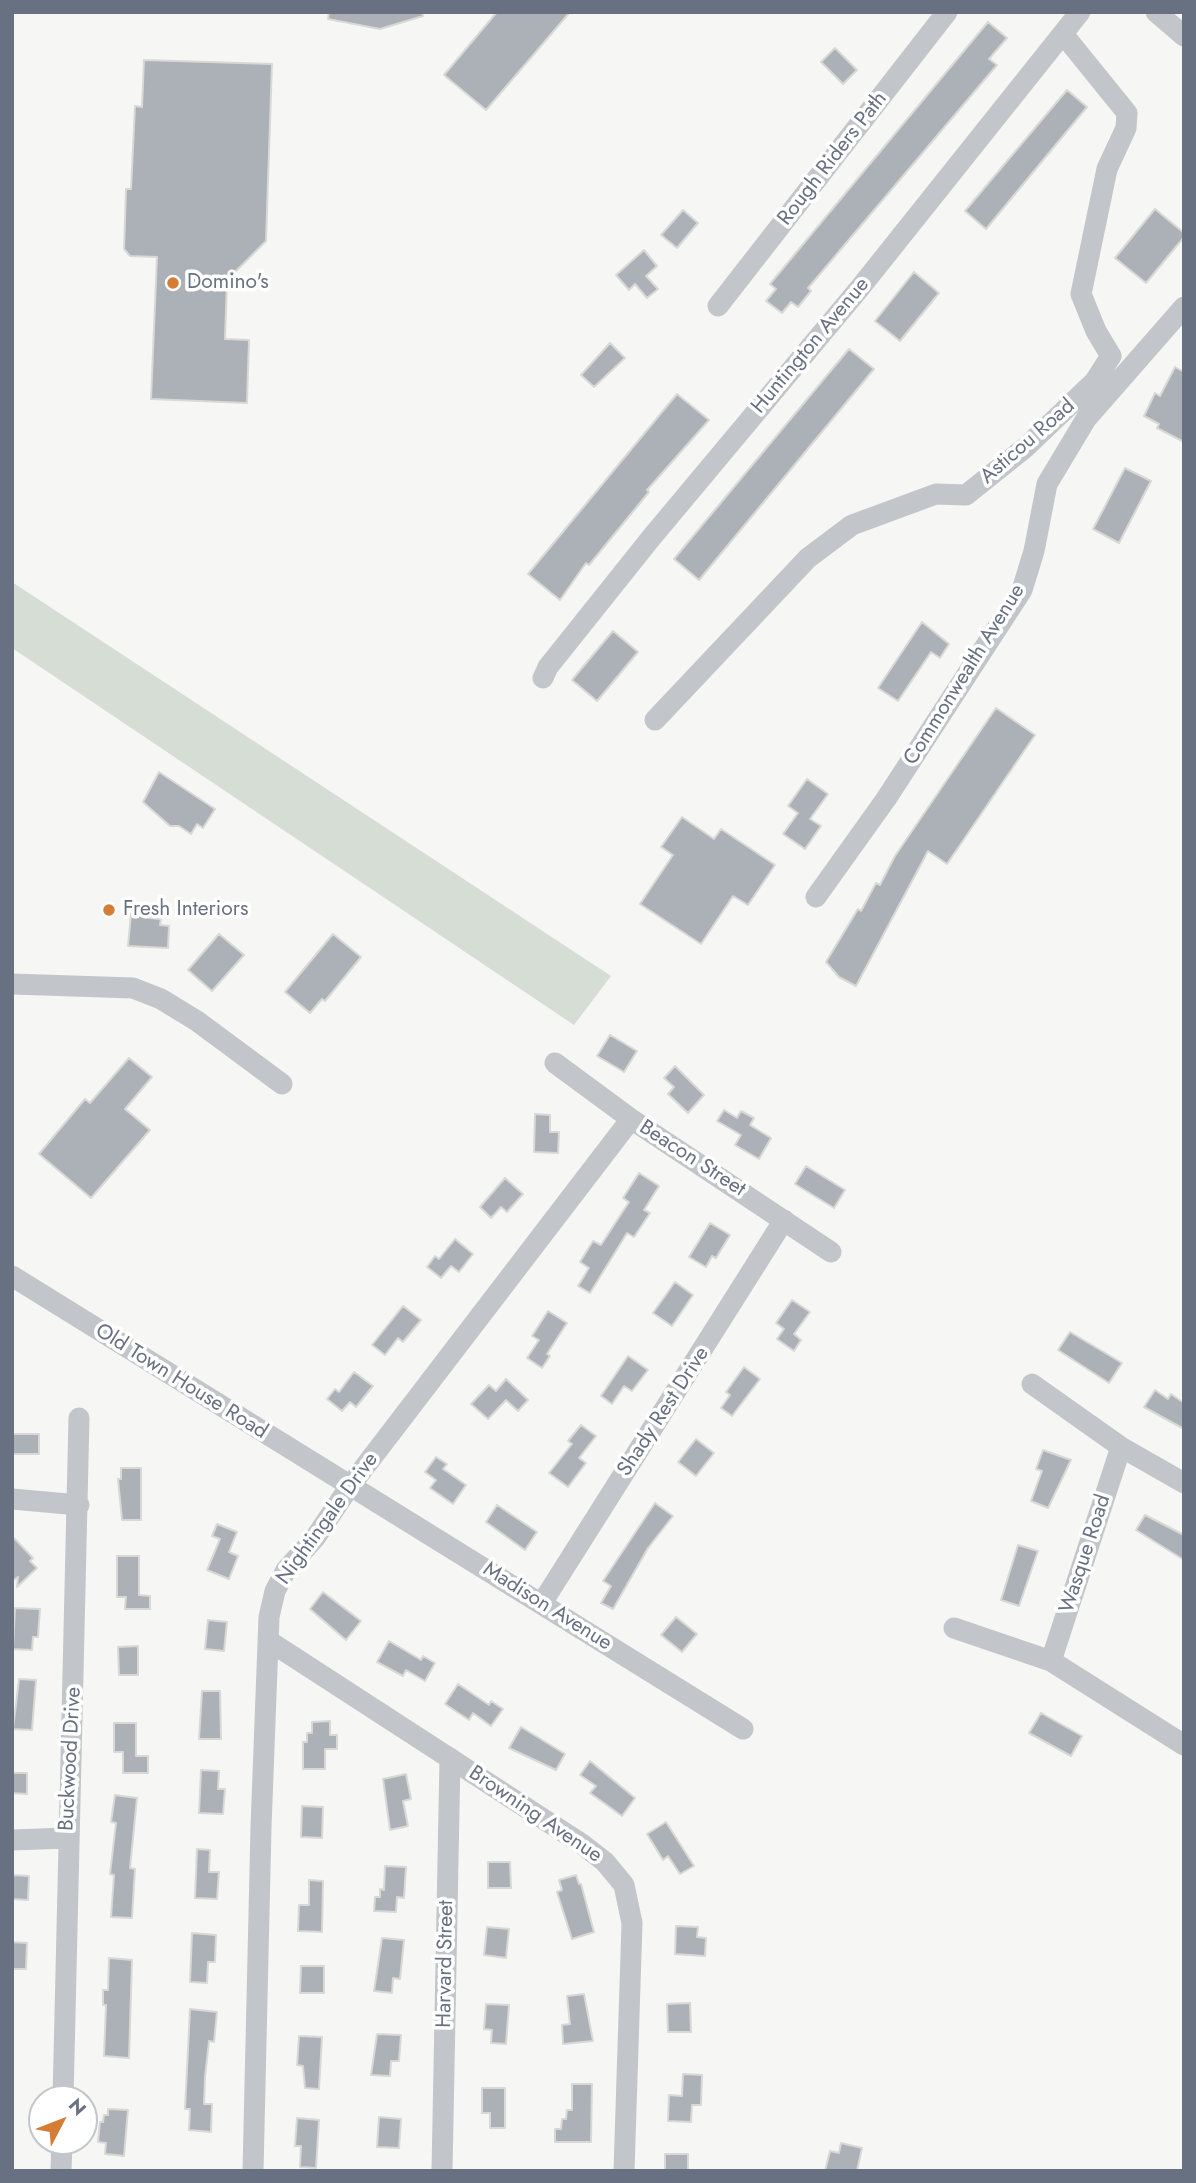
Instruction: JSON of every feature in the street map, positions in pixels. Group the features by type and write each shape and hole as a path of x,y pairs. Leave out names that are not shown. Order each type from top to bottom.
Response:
{"street":[{"name":"Rough Riders Path","path":"718,306 947,12"},
{"name":"Huntington Avenue","path":"543,678 548,667 651,538 859,289 1080,12"},
{"path":"1156,12 1184,36"},
{"name":"Asticou Road","path":"655,720 808,558 862,521 936,494 966,495 1026,446 1096,381 1111,356 1096,331 1081,294 1107,169 1126,128 1127,113 1063,34"},
{"name":"Commonwealth Avenue","path":"816,897 886,799 1021,590 1034,551 1047,484 1086,419 1184,307"},
{"path":"12,984 134,988 161,999 197,1021 282,1084"},
{"name":"Beacon Street","path":"555,1063 631,1119 831,1252"},
{"name":"Nightingale Drive","path":"253,2171 261,1827 270,1617 275,1591 286,1570 315,1538 351,1486 631,1119"},
{"name":"Shady Rest Drive","path":"542,1604 784,1220"},
{"name":"Old Town House Road","path":"12,1276 351,1486"},
{"path":"1032,1384 1121,1447 1184,1483"},
{"name":"Buckwood Drive","path":"63,2085 79,1418"},
{"name":"Wasque Road","path":"1051,1661 1121,1447"},
{"name":"Madison Avenue","path":"351,1486 743,1729"},
{"path":"12,1499 79,1505"},
{"path":"954,1628 1051,1661 1184,1745"},
{"name":"Browning Avenue","path":"269,1641 582,1844 606,1862 624,1885 632,1923 624,2171"},
{"name":"Harvard Street","path":"442,2171 450,1758"},
{"path":"12,1840 68,1838"}],"shaded area":[{"path":"12,582 611,976 574,1025 12,648"}],"building":[{"path":"329,12 422,12 423,16 380,29 328,19"},
{"path":"497,12 570,12 486,110 444,75"},
{"path":"988,22 1007,38 989,59 997,65 808,288 811,291 798,307 791,302 782,313 766,301 776,289 770,284"},
{"path":"835,48 857,70 843,84 821,62"},
{"path":"144,60 272,64 266,241 227,280 225,339 249,340 247,403 151,399 157,257 130,256 124,249 126,189 131,189 135,106 142,107"},
{"path":"1067,90 1087,107 986,229 965,211"},
{"path":"1155,209 1184,233 1184,237 1146,283 1115,258"},
{"path":"683,210 698,223 677,248 661,235"},
{"path":"644,250 657,266 646,276 658,289 647,298 635,284 629,290 616,275"},
{"path":"914,272 939,293 900,341 875,321"},
{"path":"610,343 625,358 594,387 581,375"},
{"path":"849,349 874,369 699,580 674,559"},
{"path":"1175,367 1184,372 1184,442 1157,428 1159,424 1144,416 1155,393 1160,396"},
{"path":"677,394 709,420 647,490 649,492 589,565 586,563 560,600 528,574"},
{"path":"1125,468 1151,481 1119,543 1093,529"},
{"path":"922,622 949,644 940,658 931,652 898,701 878,688"},
{"path":"613,631 638,652 597,701 572,680"},
{"path":"996,708 1035,735 947,864 928,851 856,986 839,977 826,962 858,909 861,911 876,883 880,885 895,856"},
{"path":"159,772 215,809 203,828 197,824 191,834 179,826 170,826 143,802"},
{"path":"807,779 828,794 810,819 821,826 805,849 783,834 798,813 788,806"},
{"path":"682,817 714,839 721,829 775,865 748,905 733,896 701,944 640,904 673,855 661,847"},
{"path":"131,914 149,914 149,918 161,919 160,925 169,926 168,948 128,946"},
{"path":"219,934 244,955 212,991 188,970"},
{"path":"333,934 361,957 325,1001 322,999 310,1013 285,992"},
{"path":"610,1035 637,1051 624,1072 597,1056"},
{"path":"129,1058 152,1077 125,1109 150,1130 91,1198 39,1154 85,1099 90,1103"},
{"path":"675,1066 704,1095 688,1113 668,1094 674,1087 664,1078"},
{"path":"724,1110 737,1118 741,1111 754,1118 750,1125 771,1138 759,1159 735,1145 741,1135 717,1121"},
{"path":"535,1114 550,1115 550,1132 559,1132 558,1153 534,1152"},
{"path":"806,1166 845,1190 834,1208 795,1184"},
{"path":"639,1173 659,1186 644,1210 650,1213 634,1237 627,1233 590,1293 578,1286 589,1268 580,1262 593,1241 601,1245 629,1202 623,1198"},
{"path":"505,1178 523,1194 507,1212 501,1207 491,1218 480,1207"},
{"path":"710,1223 730,1235 716,1258 712,1256 706,1267 689,1257"},
{"path":"455,1239 473,1254 459,1272 451,1266 441,1278 427,1267 435,1256 439,1259"},
{"path":"675,1282 693,1295 672,1326 653,1313"},
{"path":"792,1300 810,1312 794,1334 801,1340 794,1351 777,1339 784,1329 776,1323"},
{"path":"403,1306 421,1320 403,1342 398,1338 385,1355 372,1345"},
{"path":"548,1311 567,1323 547,1354 550,1356 542,1368 527,1358 539,1340 532,1336"},
{"path":"1070,1332 1122,1363 1109,1383 1058,1350"},
{"path":"628,1356 648,1370 632,1391 624,1386 612,1404 601,1396"},
{"path":"744,1367 760,1379 732,1416 721,1408 730,1395 726,1392"},
{"path":"354,1372 373,1386 356,1407 350,1402 342,1411 327,1399 335,1389 339,1392"},
{"path":"506,1379 528,1400 518,1411 506,1400 488,1419 471,1404 489,1385 496,1391"},
{"path":"1155,1390 1168,1399 1171,1394 1184,1403 1184,1429 1144,1407"},
{"path":"581,1425 596,1436 579,1458 586,1463 568,1487 549,1473 572,1444 568,1441"},
{"path":"12,1434 39,1434 39,1454 12,1454"},
{"path":"696,1439 714,1453 696,1476 678,1462"},
{"path":"1043,1450 1071,1460 1048,1508 1031,1501 1042,1471 1036,1469"},
{"path":"436,1457 447,1464 443,1469 466,1485 453,1504 430,1488 436,1480 425,1472"},
{"path":"121,1468 141,1468 141,1520 122,1520 118,1479 121,1479"},
{"path":"655,1503 673,1516 648,1548 613,1609 601,1603 611,1586 603,1581"},
{"path":"497,1505 537,1532 525,1550 486,1522"},
{"path":"1145,1515 1184,1535 1184,1560 1136,1530"},
{"path":"217,1524 237,1532 229,1552 238,1556 229,1579 207,1570 220,1539 212,1536"},
{"path":"12,1536 33,1558 30,1561 37,1568 17,1587 18,1577 12,1581"},
{"path":"1018,1545 1038,1551 1019,1606 1001,1600"},
{"path":"117,1556 139,1556 139,1595 150,1596 150,1609 125,1609 126,1597 117,1597"},
{"path":"323,1592 361,1621 346,1640 310,1609"},
{"path":"15,1608 40,1609 38,1637 33,1637 32,1650 13,1649"},
{"path":"676,1617 697,1634 682,1652 661,1635"},
{"path":"208,1620 227,1622 224,1651 205,1649"},
{"path":"389,1641 421,1660 423,1656 435,1663 425,1681 406,1670 403,1676 377,1662"},
{"path":"138,1646 138,1675 119,1675 118,1647"},
{"path":"19,1679 36,1680 32,1730 13,1729"},
{"path":"458,1684 489,1705 491,1701 503,1709 491,1726 473,1713 469,1720 445,1704"},
{"path":"202,1691 220,1691 221,1739 199,1739"},
{"path":"1041,1713 1082,1736 1071,1756 1029,1733"},
{"path":"330,1721 330,1735 337,1735 337,1749 325,1749 325,1769 303,1769 303,1742 307,1742 307,1733 312,1733 312,1722"},
{"path":"114,1723 136,1723 136,1756 148,1756 148,1773 123,1773 123,1752 114,1752"},
{"path":"521,1727 565,1754 556,1770 509,1748"},
{"path":"590,1761 635,1798 622,1816 590,1793 596,1786 580,1775"},
{"path":"201,1770 219,1771 218,1789 225,1789 223,1814 199,1813"},
{"path":"12,1773 27,1773 27,1794 12,1793"},
{"path":"406,1774 411,1799 403,1801 408,1826 390,1830 383,1779"},
{"path":"115,1795 137,1798 130,1868 135,1869 132,1918 111,1917 114,1875 110,1874 116,1823 111,1822"},
{"path":"302,1806 323,1807 322,1838 301,1837"},
{"path":"666,1822 694,1866 680,1874 668,1856 663,1860 647,1834"},
{"path":"197,1849 210,1850 209,1872 219,1872 217,1899 195,1898"},
{"path":"488,1862 510,1862 511,1888 488,1888"},
{"path":"385,1866 406,1867 404,1898 397,1897 396,1912 374,1911 375,1897 380,1897 380,1889 384,1890"},
{"path":"12,1875 29,1876 28,1900 12,1899"},
{"path":"576,1875 594,1932 572,1939 557,1892 562,1890 559,1880"},
{"path":"309,1880 323,1881 322,1932 298,1931 299,1905 309,1905"},
{"path":"676,1926 698,1927 697,1937 706,1938 705,1956 675,1954"},
{"path":"487,1927 509,1929 506,1958 484,1955"},
{"path":"192,1933 216,1935 215,1962 208,1962 207,1983 190,1982"},
{"path":"382,1938 404,1940 400,1979 393,1978 392,1993 374,1991"},
{"path":"12,1942 27,1943 26,1969 12,1969"},
{"path":"109,1958 132,1960 129,2058 104,2056 106,2005 103,2005 103,1990 108,1990"},
{"path":"301,1966 324,1966 324,1993 300,1993"},
{"path":"584,1994 593,2041 563,2044 562,2025 570,2024 567,1996"},
{"path":"690,2003 691,2032 668,2032 667,2004"},
{"path":"486,2004 509,2005 506,2044 491,2043 492,2030 484,2029"},
{"path":"190,2009 217,2012 214,2042 209,2041 205,2077 204,2104 212,2104 211,2132 189,2130 190,2109 185,2109"},
{"path":"377,2034 401,2035 399,2061 391,2061 390,2076 371,2075"},
{"path":"299,2036 322,2037 319,2089 305,2088 303,2066 297,2065"},
{"path":"683,2074 702,2075 701,2105 692,2105 691,2122 668,2121 669,2095 682,2096"},
{"path":"572,2084 592,2084 591,2142 555,2142 555,2129 561,2129 567,2110 572,2110"},
{"path":"482,2088 505,2088 505,2128 490,2128 490,2113 482,2113"},
{"path":"108,2109 128,2110 124,2156 105,2154 106,2143 98,2142 100,2122 103,2122 104,2115 108,2115"},
{"path":"379,2117 401,2119 399,2148 377,2147"},
{"path":"297,2118 319,2120 316,2168 300,2167 301,2146 295,2146"},
{"path":"841,2143 862,2148 857,2171 825,2171 830,2151 839,2153"},
{"path":"665,2154 688,2154 688,2171 665,2171"}],"place":[{"name":"Domino's","path":"173,283"},
{"name":"Fresh Interiors","path":"109,910"}]}
